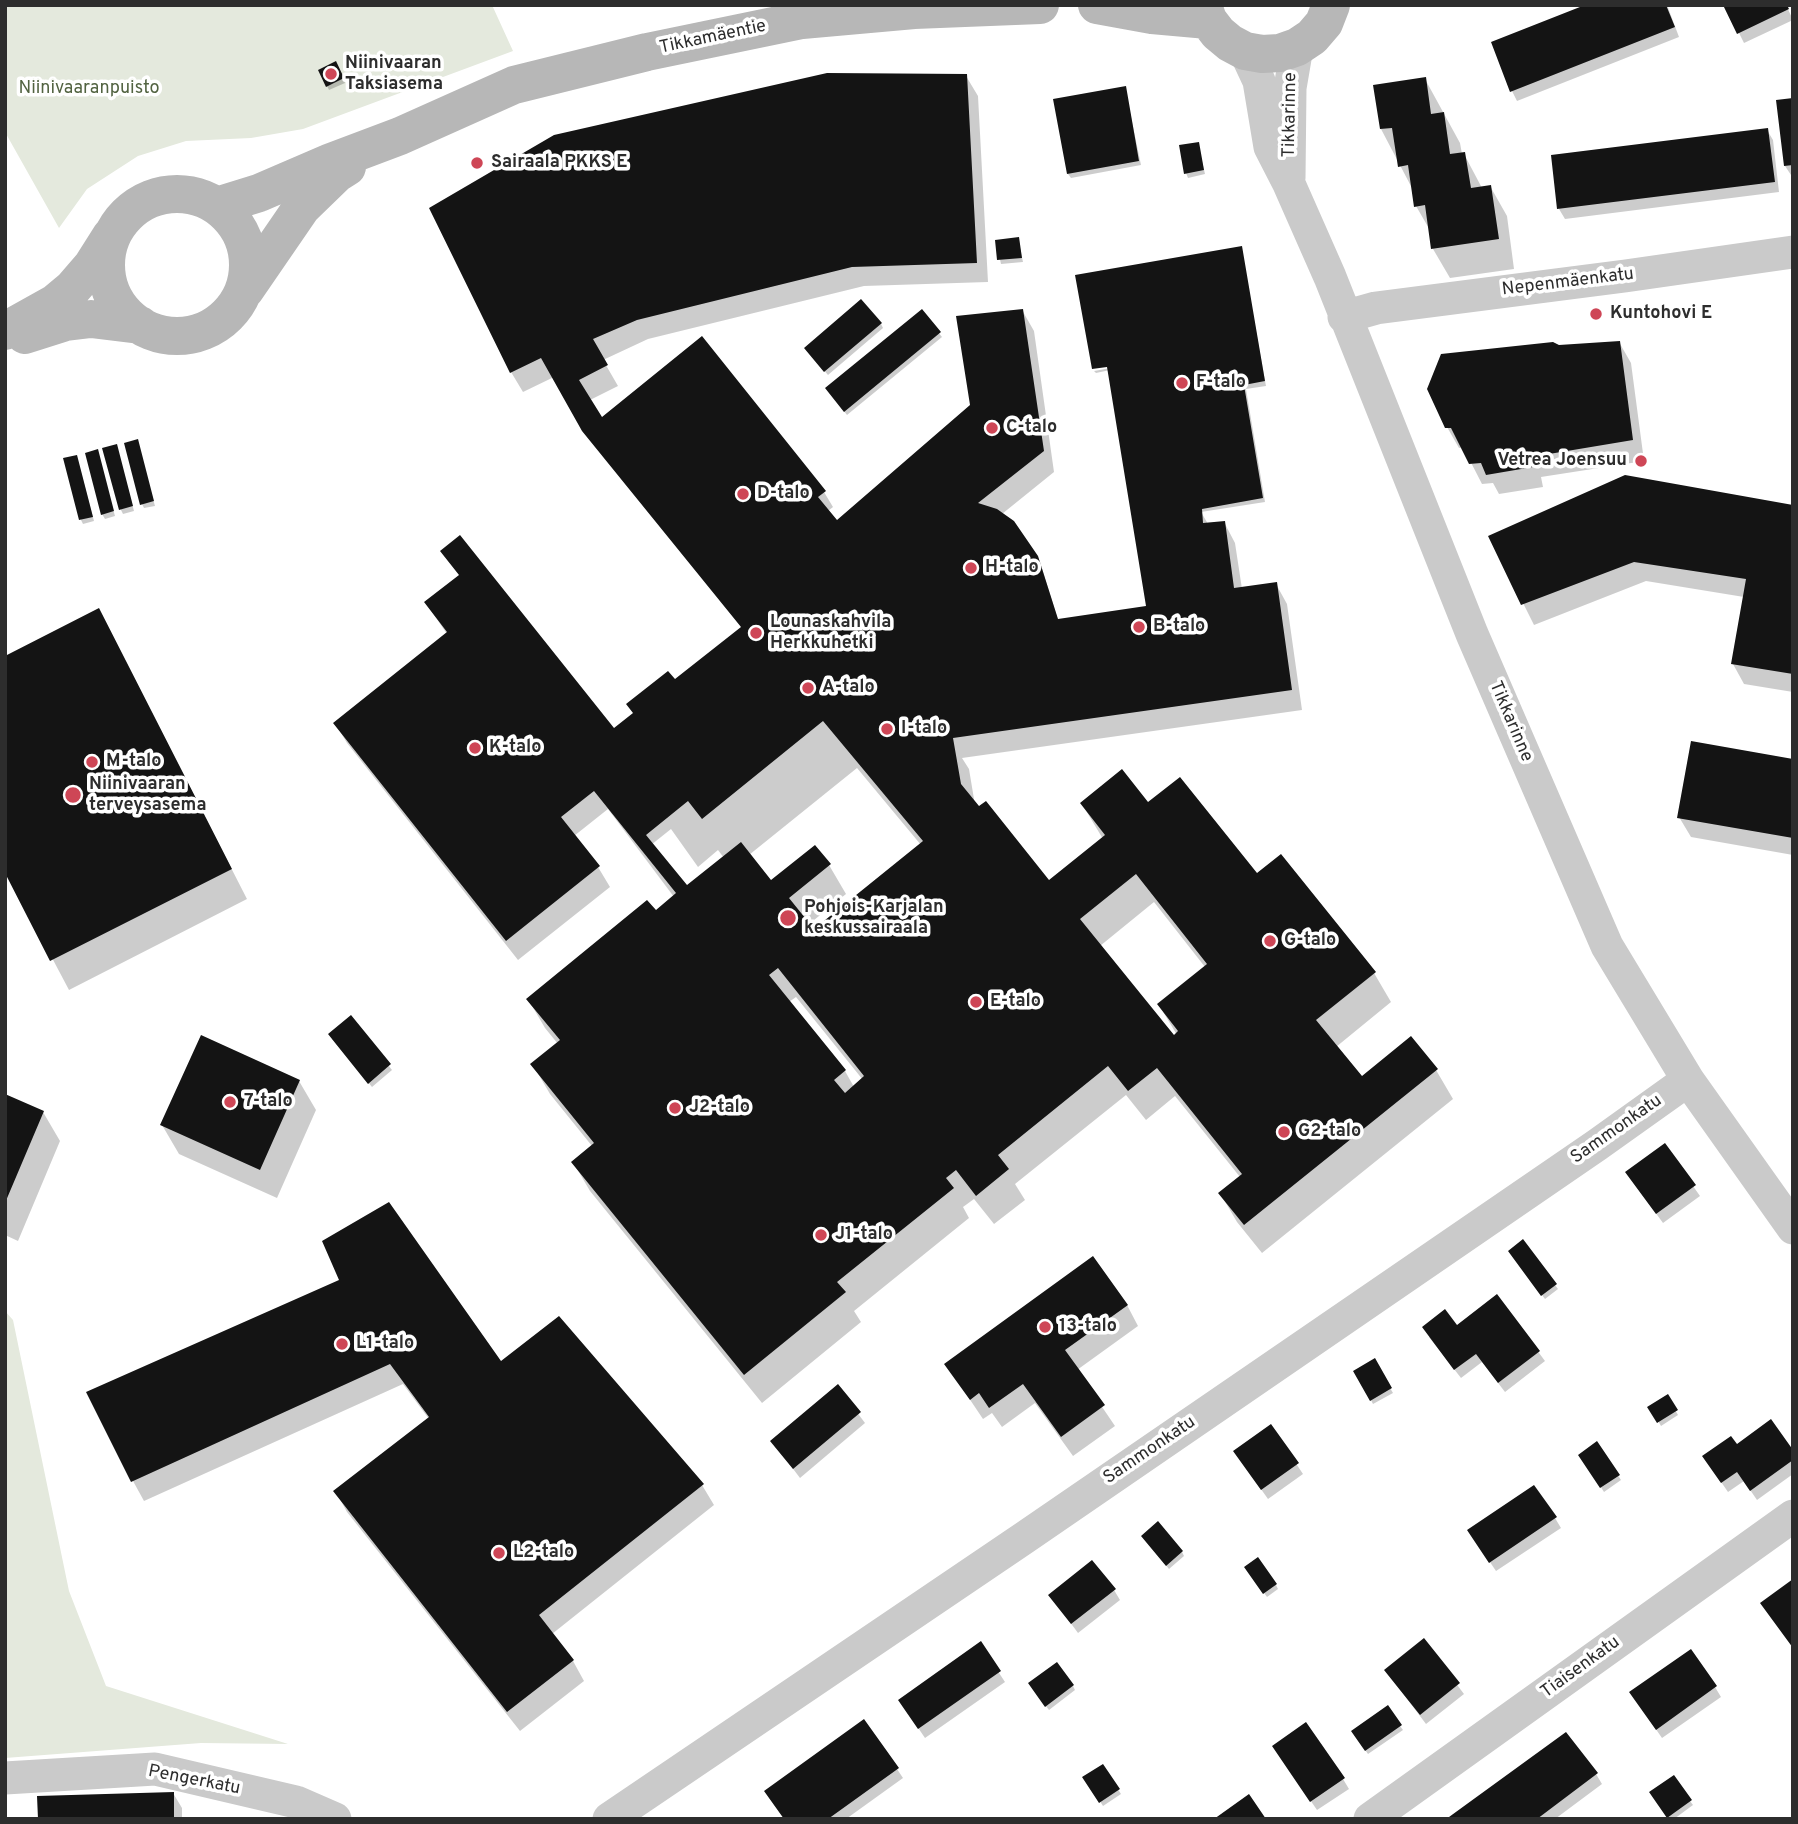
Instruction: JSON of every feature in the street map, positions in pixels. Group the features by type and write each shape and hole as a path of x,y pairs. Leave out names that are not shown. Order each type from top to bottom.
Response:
{"street":[{"name":"Tikkamäentie","path":"217,206 259,193 400,136 514,85 647,52 802,20 914,10 1040,5"},
{"path":"1097,5 1152,15 1206,13 1224,38 1245,51 1271,54 1297,47 1312,37 1324,23 1331,6 1339,5"},
{"name":"Tikkarinne","path":"1289,184 1290,88 1297,47"},
{"name":"Tikkarinne","path":"1245,51 1259,81 1270,147 1330,277 1472,634 1607,946 1688,1080 1793,1228"},
{"name":"Tikkamäentie","path":"239,299 302,207 336,174 400,136"},
{"path":"5,331 55,303 73,288 129,213 149,200 172,194 195,196 217,206 236,224 246,248 248,274 239,299 227,315 199,332 183,336 166,335 139,325 91,319 66,322 5,342"},
{"path":"114,231 108,251 107,272 112,293 123,311 139,325"},
{"name":"Nepenmäenkatu","path":"1344,317 1376,308 1793,252"},
{"name":"Sammonkatu","path":"609,1819 1597,1146 1688,1080"},
{"name":"Tiaisenkatu","path":"1370,1819 1793,1516"},
{"name":"Pengerkatu","path":"5,1778 155,1769 296,1802 335,1819"}],"green space":[{"name":"Niinivaaranpuisto","path":"5,5 492,5 513,51 303,129 251,138 186,141 138,156 87,189 59,228 5,132"},
{"path":"5,1311 13,1320 69,1591 106,1686 288,1744 201,1743 5,1758"}],"building":[{"path":"1585,5 1666,5 1675,27 1510,92 1491,42"},
{"path":"1723,5 1787,5 1789,9 1737,34"},
{"name":"Niinivaaran Taksiasema","path":"336,61 344,78 326,87 318,70"},
{"path":"827,73 967,74 977,263 852,267 637,320 593,339 608,365 579,380 602,417 702,336 826,491 818,497 837,520 970,405 956,316 1023,309 1044,451 978,503 997,509 1014,521 1038,556 1058,619 1146,606 1107,367 1092,369 1075,275 1242,246 1265,381 1244,385 1263,498 1202,509 1203,523 1225,521 1234,588 1277,582 1292,690 953,738 961,784 979,806 986,801 1049,880 1105,835 1080,803 1122,769 1148,802 1180,777 1257,873 1281,854 1376,972 1316,1020 1362,1076 1411,1036 1438,1069 1244,1225 1218,1193 1242,1174 1157,1068 1128,1091 1108,1066 998,1155 1009,1169 976,1196 956,1170 946,1178 954,1188 837,1282 846,1292 744,1375 571,1162 594,1143 530,1064 560,1040 526,999 647,900 656,910 676,893 594,791 561,817 600,866 506,941 333,723 447,632 424,602 459,575 440,551 460,535 614,728 633,713 626,704 668,671 675,679 741,627 582,431 541,358 510,373 429,208 554,135","holes":["823,721 923,841 814,929 789,898 831,864 815,845 771,880 741,842 687,885 646,835 688,801 702,819","1136,874 1207,964 1157,1004 1178,1031 1174,1035 1080,919","778,968 864,1076 845,1093 834,1080 846,1070 769,975"]},
{"path":"1426,77 1431,114 1444,112 1450,154 1465,152 1471,188 1491,185 1499,239 1431,249 1425,205 1414,207 1408,165 1398,167 1392,128 1380,129 1373,85"},
{"path":"1126,86 1139,161 1067,174 1053,99"},
{"path":"1793,98 1793,165 1784,166 1776,100"},
{"path":"1768,128 1775,182 1557,209 1551,155"},
{"path":"1199,142 1204,170 1184,174 1179,145"},
{"path":"1019,237 1022,258 997,260 995,240"},
{"path":"861,299 882,323 824,372 804,348"},
{"path":"922,309 941,332 844,412 825,388"},
{"path":"1620,341 1633,440 1531,457 1533,467 1486,475 1481,463 1469,464 1451,428 1445,428 1427,389 1441,354 1553,342 1559,345"},
{"path":"138,439 154,501 140,505 124,443"},
{"path":"117,444 133,506 119,510 102,448"},
{"path":"98,449 114,511 101,515 85,453"},
{"path":"77,455 93,517 79,520 63,458"},
{"path":"1625,475 1793,505 1793,674 1731,664 1746,579 1634,562 1521,605 1488,536"},
{"name":"M-talo","path":"99,608 232,869 50,961 5,873 5,656"},
{"path":"1691,741 1793,759 1793,838 1677,818"},
{"path":"351,1015 391,1064 368,1084 328,1034"},
{"name":"7-talo","path":"201,1035 300,1080 260,1170 160,1125"},
{"path":"5,1094 44,1111 5,1203"},
{"path":"1665,1143 1696,1185 1656,1214 1625,1172"},
{"name":"L2-talo","path":"389,1202 501,1361 559,1316 704,1484 539,1615 574,1660 507,1712 333,1491 429,1417 390,1364 131,1482 86,1392 339,1280 322,1241"},
{"path":"1523,1239 1557,1284 1541,1296 1508,1251"},
{"name":"13-talo","path":"1093,1256 1128,1305 1065,1350 1105,1405 1061,1437 1023,1384 989,1408 979,1393 970,1400 944,1364"},
{"path":"1497,1294 1540,1351 1498,1383 1476,1354 1454,1370 1422,1327 1445,1309 1457,1325"},
{"path":"1375,1358 1392,1388 1370,1401 1353,1371"},
{"path":"838,1384 861,1412 793,1469 770,1441"},
{"path":"1668,1394 1678,1410 1657,1423 1647,1407"},
{"path":"1771,1419 1793,1450 1793,1460 1750,1491 1737,1472 1721,1483 1702,1456 1731,1436 1737,1444"},
{"path":"1271,1424 1299,1463 1261,1490 1233,1451"},
{"path":"1597,1441 1620,1475 1600,1488 1578,1455"},
{"path":"1534,1485 1557,1517 1489,1563 1467,1530"},
{"path":"1158,1521 1183,1551 1166,1566 1141,1536"},
{"path":"1258,1557 1277,1584 1263,1594 1244,1567"},
{"path":"1092,1560 1116,1589 1071,1624 1048,1595"},
{"path":"1793,1579 1793,1648 1760,1603"},
{"path":"1424,1638 1460,1683 1420,1715 1384,1670"},
{"path":"981,1641 1001,1671 918,1729 898,1700"},
{"path":"1691,1649 1717,1686 1656,1730 1629,1692"},
{"path":"1057,1662 1074,1685 1045,1707 1028,1683"},
{"path":"1388,1705 1402,1725 1365,1751 1351,1731"},
{"path":"864,1719 899,1768 828,1819 784,1819 764,1791"},
{"path":"1306,1722 1345,1778 1310,1802 1272,1746"},
{"path":"1566,1732 1598,1773 1537,1819 1449,1817"},
{"path":"1103,1764 1120,1789 1099,1803 1082,1777"},
{"path":"1674,1775 1692,1800 1667,1818 1649,1792"},
{"path":"174,1792 174,1819 38,1819 37,1796"},
{"path":"1249,1794 1266,1819 1214,1819"}],"place":[{"name":"Niinivaaran Taksiasema","path":"331,74"},
{"name":"Sairaala PKKS E","path":"477,163"},
{"name":"Kuntohovi E","path":"1596,314"},
{"name":"F-talo","path":"1182,383"},
{"name":"C-talo","path":"992,428"},
{"name":"Vetrea Joensuu","path":"1641,461"},
{"name":"D-talo","path":"743,494"},
{"name":"H-talo","path":"971,568"},
{"name":"B-talo","path":"1139,627"},
{"name":"Lounaskahvila Herkkuhetki","path":"756,633"},
{"name":"A-talo","path":"808,688"},
{"name":"I-talo","path":"887,729"},
{"name":"K-talo","path":"475,748"},
{"name":"M-talo","path":"92,762"},
{"name":"Niinivaaran terveysasema","path":"73,795"},
{"name":"Pohjois-Karjalan keskussairaala","path":"788,918"},
{"name":"G-talo","path":"1270,941"},
{"name":"E-talo","path":"976,1002"},
{"name":"7-talo","path":"230,1102"},
{"name":"J2-talo","path":"675,1108"},
{"name":"G2-talo","path":"1284,1132"},
{"name":"J1-talo","path":"821,1235"},
{"name":"13-talo","path":"1045,1327"},
{"name":"L1-talo","path":"342,1344"},
{"name":"L2-talo","path":"499,1553"}]}
